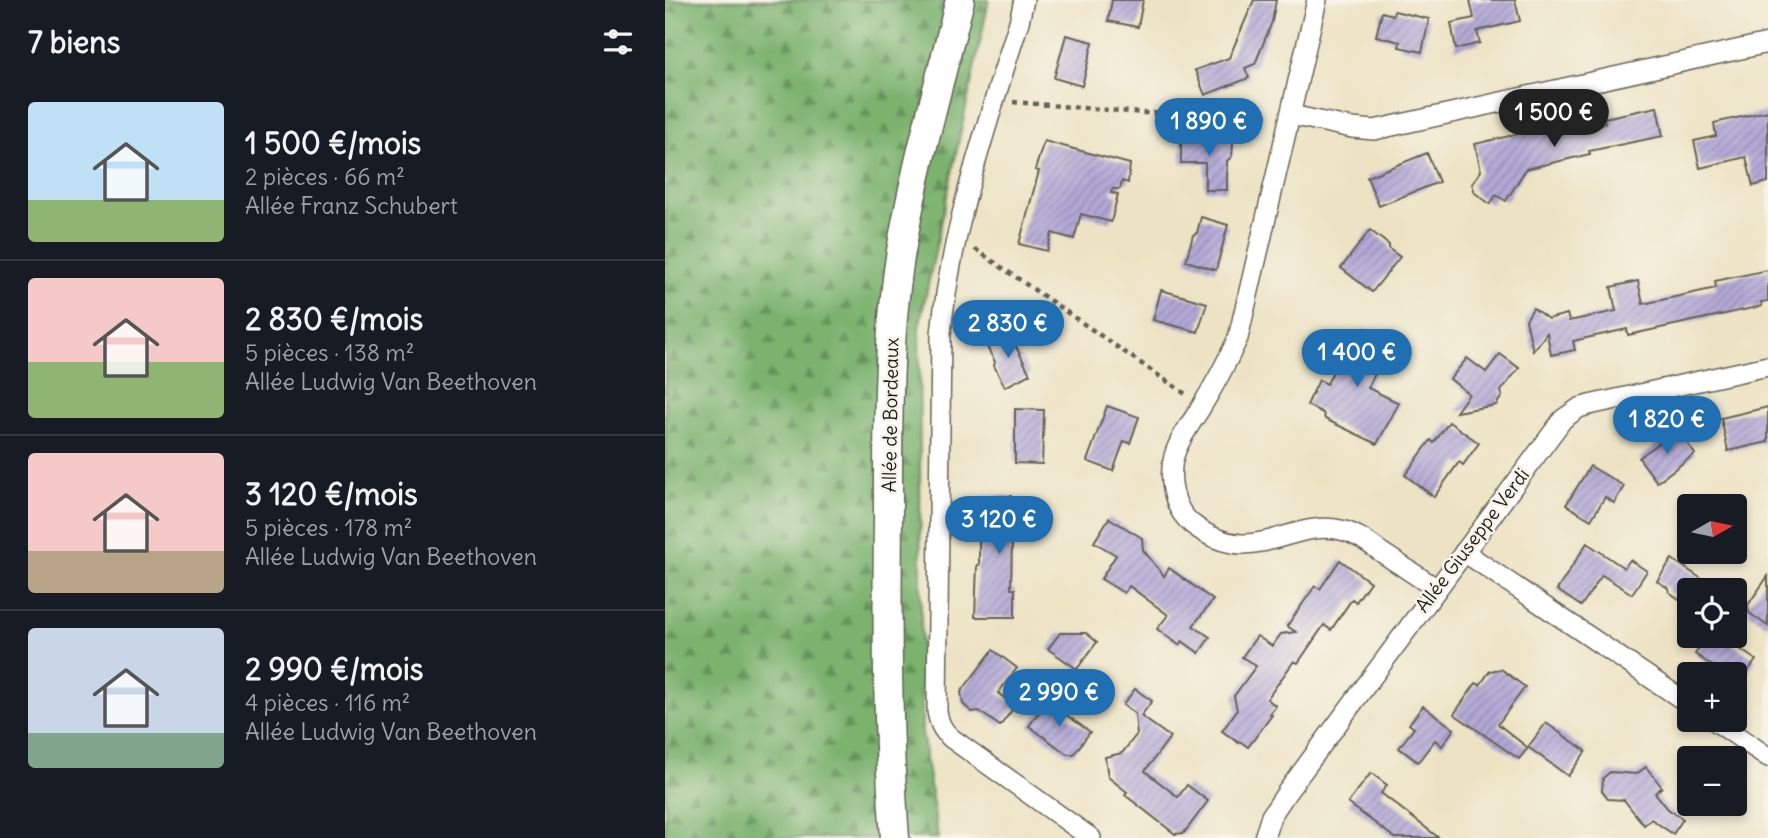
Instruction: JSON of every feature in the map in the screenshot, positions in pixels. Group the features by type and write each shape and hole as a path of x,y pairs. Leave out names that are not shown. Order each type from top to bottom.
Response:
{"main road":[{"name":"Allée de Bordeaux","path":"895,838 887,671 888,442 893,318 911,201 960,0"}],"street":[{"path":"1024,0 975,164 944,303 941,334 937,711 943,731 951,738 1091,838"},
{"path":"1317,0 1238,338 1174,457 1173,492 1186,519 1219,540 1255,543 1305,530 1340,530 1356,535 1437,589"},
{"path":"1291,115 1374,130 1768,43"},
{"name":"Allée Giuseppe Verdi","path":"1264,838 1271,816 1286,792 1557,426 1571,413 1589,405 1768,366"},
{"path":"1464,552 1677,696"},
{"path":"1731,732 1768,757"}],"path":[{"path":"994,100 1143,113 1291,115"},
{"path":"956,243 970,245 1202,405"}],"green space":[{"path":"665,0 989,0 919,327 922,732 938,838 665,838"}],"building":[{"path":"1112,0 1143,0 1138,27 1108,21"},
{"path":"1254,0 1276,0 1272,22 1255,64 1245,68 1249,78 1205,95 1195,70 1229,58"},
{"path":"1470,0 1515,0 1520,21 1477,31 1480,43 1456,49 1451,23 1474,18"},
{"path":"1394,11 1429,19 1422,52 1399,47 1400,42 1376,36 1382,12 1393,15"},
{"path":"1066,35 1093,42 1082,86 1054,78"},
{"path":"1657,107 1663,136 1589,151 1590,154 1526,169 1506,201 1496,195 1490,204 1475,193 1472,184 1481,171 1475,144 1557,125 1559,134 1605,123 1604,118"},
{"path":"1768,111 1768,182 1753,186 1746,157 1700,168 1694,141 1716,136 1714,123"},
{"path":"1181,135 1225,136 1233,144 1232,156 1227,161 1227,190 1205,190 1205,163 1181,163"},
{"path":"1044,141 1130,164 1128,183 1122,181 1120,189 1112,189 1111,193 1118,194 1111,222 1081,214 1074,239 1052,233 1047,251 1019,244 1039,171 1035,170"},
{"path":"1427,153 1439,182 1379,206 1367,177"},
{"path":"1201,217 1228,225 1216,270 1186,261"},
{"path":"1370,230 1400,257 1372,292 1341,268"},
{"path":"1768,270 1768,301 1761,302 1762,306 1628,335 1627,329 1573,341 1575,350 1551,355 1547,333 1533,351 1526,320 1533,308 1548,319 1567,314 1569,321 1616,311 1611,287 1638,281 1643,304 1716,288 1715,281"},
{"path":"1161,290 1207,303 1198,332 1153,320"},
{"path":"1367,329 1391,340 1368,388 1399,403 1377,444 1325,419 1323,413 1307,405 1319,380 1327,384 1350,336"},
{"path":"1009,333 1030,374 1005,387 986,345"},
{"path":"1500,354 1519,368 1501,391 1502,396 1496,405 1456,412 1469,394 1450,379 1467,358 1486,372"},
{"path":"1107,406 1139,417 1130,443 1124,441 1113,471 1087,461"},
{"path":"1768,407 1768,442 1728,451 1721,418"},
{"path":"1015,409 1044,410 1042,464 1015,463"},
{"path":"1449,422 1479,443 1463,465 1459,462 1434,497 1405,475 1431,440 1434,443"},
{"path":"1677,429 1695,454 1657,482 1639,458"},
{"path":"1590,466 1624,486 1614,503 1605,497 1591,520 1566,505"},
{"path":"983,496 1011,496 1011,513 1035,513 1035,541 1012,540 1011,589 1015,589 1015,617 975,617 979,528 983,528"},
{"path":"1109,518 1142,538 1143,550 1164,576 1169,568 1213,600 1193,626 1210,637 1199,653 1182,641 1179,645 1157,629 1168,615 1129,586 1124,593 1101,579 1116,555 1094,542"},
{"path":"1587,543 1624,568 1630,560 1647,571 1632,594 1602,575 1581,606 1557,590"},
{"path":"1672,559 1700,578 1677,578 1677,598 1657,581"},
{"path":"1340,560 1370,582 1356,602 1352,599 1331,630 1324,625 1298,663 1294,661 1267,699 1276,706 1270,714 1272,715 1248,747 1239,743 1222,731 1237,710 1234,696 1256,666 1242,657 1257,636 1272,646 1281,634 1296,632 1287,626 1315,586 1320,589"},
{"path":"1768,576 1768,626 1749,613 1748,605"},
{"path":"1060,633 1086,633 1097,642 1077,669 1048,649"},
{"path":"1699,648 1738,648 1756,660 1747,673 1747,662 1707,662 1695,654"},
{"path":"993,650 1017,668 998,693 1015,706 1000,726 979,711 972,712 963,704 961,692"},
{"path":"1501,669 1525,687 1498,724 1528,748 1519,759 1454,714 1476,683 1480,685 1490,671"},
{"path":"1135,689 1152,701 1141,716 1170,737 1145,771 1178,797 1187,785 1208,801 1184,833 1175,834 1125,795 1127,792 1108,777 1105,757 1122,753 1137,734 1135,714 1123,705"},
{"path":"1047,701 1090,732 1074,754 1067,754 1029,726"},
{"path":"1423,706 1454,729 1442,746 1435,740 1418,762 1399,748 1414,728 1409,724"},
{"path":"1546,723 1586,751 1568,776 1528,747"},
{"path":"1646,767 1662,787 1655,793 1668,809 1683,819 1673,834 1651,819 1644,825 1624,800 1608,799 1602,791 1603,778 1610,772 1636,774"},
{"path":"1371,773 1387,785 1381,793 1439,838 1395,838 1348,803"}]}
